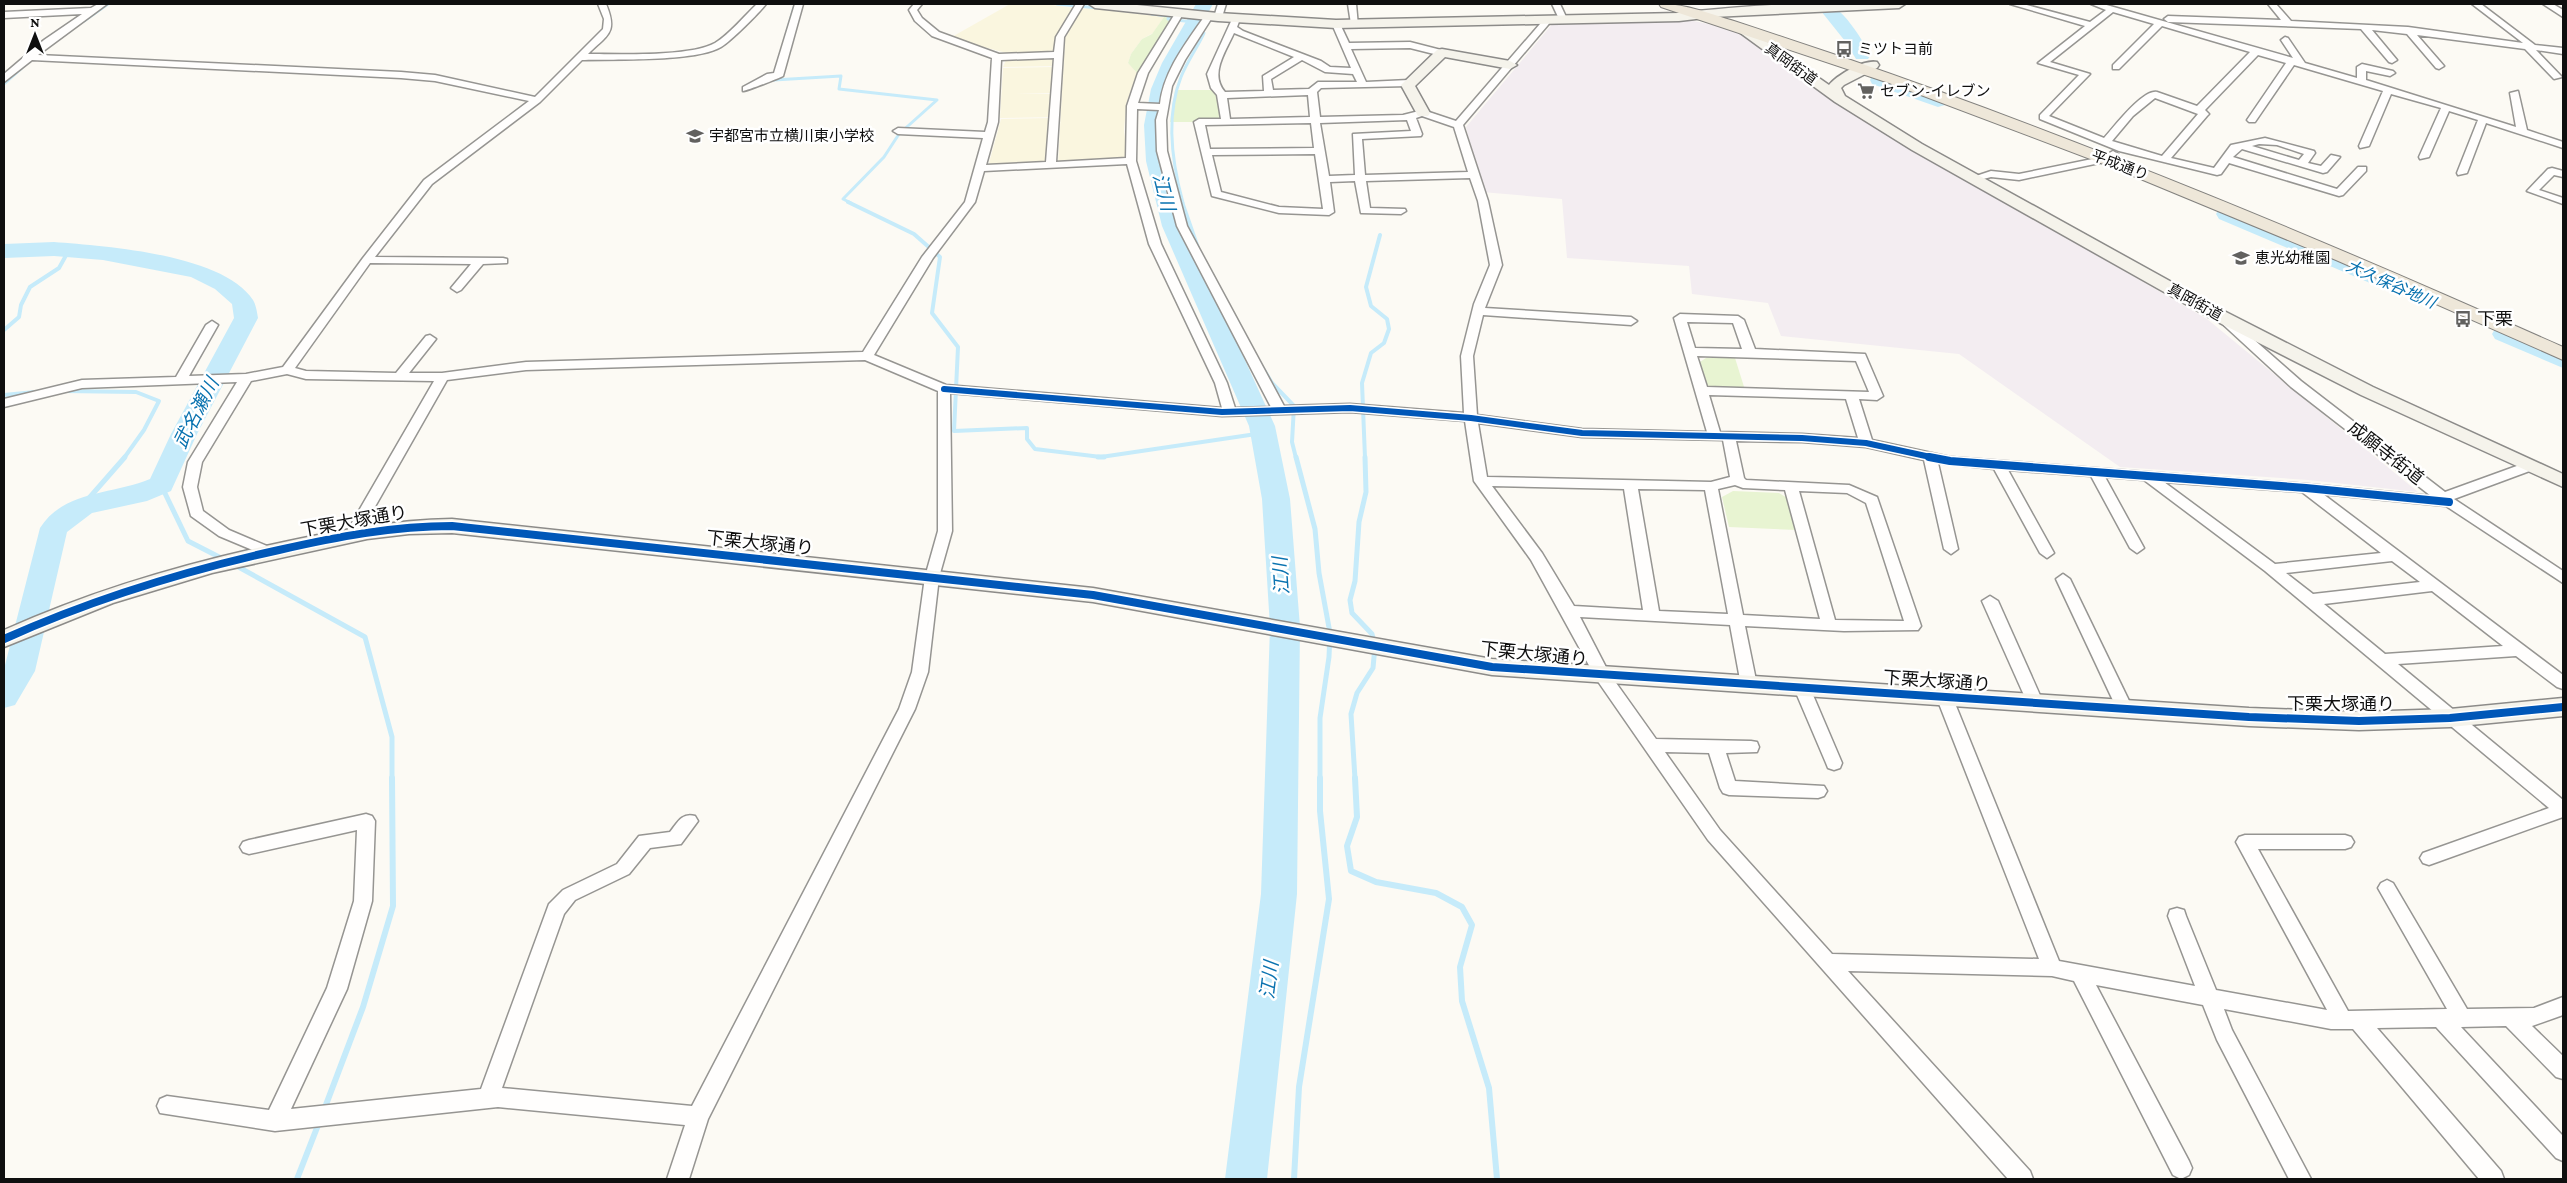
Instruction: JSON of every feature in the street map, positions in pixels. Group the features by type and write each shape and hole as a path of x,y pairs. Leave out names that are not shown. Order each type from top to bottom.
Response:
{"main road":[{"name":"平成通り","path":"1666,4 1708,11 1743,29 1868,68"},
{"name":"平成通り","path":"1684,4 2112,151 2304,231 2563,343"},
{"name":"平成通り","path":"2112,151 2563,354"}],"street":[{"path":"4,79 29,57 103,4"},
{"path":"288,370 367,260 428,182 538,100 607,30 608,19 602,4"},
{"path":"582,57 678,53 710,48 718,45 762,4"},
{"path":"746,89 770,76 778,76 799,4"},
{"path":"918,4 913,10 915,17 940,37 997,57 1057,55"},
{"path":"1051,165 1057,55 1060,37 1080,4"},
{"path":"1095,4 1178,11 1234,23 1336,24 1563,19 1708,11 1899,4"},
{"path":"1222,4 1180,60 1167,86 1166,107 1161,120 1162,151 1182,226 1278,411"},
{"path":"1352,4 1356,24"},
{"path":"1556,4 1563,19"},
{"path":"2014,4 2090,25"},
{"path":"2094,4 2446,107 2563,145"},
{"path":"2272,4 2289,24"},
{"path":"2476,4 2530,46 2557,77"},
{"path":"2547,4 2563,14"},
{"path":"2112,9 2043,63 2085,74 2043,118 2112,151 2217,172 2235,147 2256,141 2269,141 2310,153 2301,164 2324,170 2335,157"},
{"path":"4,15 92,11"},
{"path":"1178,11 1143,73 1132,106 1131,161 1155,244 1221,383 1230,412"},
{"path":"2144,18 2364,26 2408,30 2563,51"},
{"path":"1458,125 1549,19"},
{"path":"1234,23 1240,33 1318,63 1328,70 1357,71"},
{"path":"1226,122 1222,95 1216,88 1212,74 1234,23"},
{"path":"2116,66 2160,23"},
{"path":"1336,24 1363,85"},
{"path":"2364,26 2392,60"},
{"name":"真岡街道","path":"1743,29 1878,124 1972,179 2218,315 2366,390 2563,481"},
{"path":"2408,30 2440,66"},
{"path":"2285,40 2302,65"},
{"path":"1346,46 1410,45 1442,53 1510,65"},
{"path":"2199,110 2257,51"},
{"path":"1222,95 1312,92 1318,86 1409,83 1442,53"},
{"path":"29,57 270,67 435,78 538,100"},
{"path":"868,356 928,257 970,202 993,122 997,57"},
{"path":"1269,94 1266,78 1300,57"},
{"path":"2252,120 2292,62"},
{"path":"2360,82 2362,67 2390,73"},
{"name":"真岡街道","path":"1840,99 1835,92 1836,85 1868,68"},
{"path":"1401,211 1365,211 1357,136 1417,134 1416,115 1409,83"},
{"path":"2364,146 2388,90"},
{"path":"1312,92 1315,120 1329,212 1279,210 1216,194 1198,122 1315,120 1416,115 1458,125"},
{"path":"2515,93 2522,132"},
{"path":"1972,179 1990,174 2019,177 2112,151 2130,114 2154,94 2199,110 2204,114 2164,160"},
{"path":"1132,106 1166,107"},
{"path":"2424,157 2446,107"},
{"path":"2462,173 2484,119"},
{"path":"1458,125 1483,201 1496,265 1478,311 1467,356 1471,418 1481,482 1537,558 1569,610 1603,676 1714,835 1830,962 2022,1179"},
{"path":"898,131 990,135"},
{"path":"1206,152 1320,151"},
{"path":"2227,159 2339,193 2362,169"},
{"path":"980,168 1131,161"},
{"path":"2563,174 2552,171 2532,191 2563,201"},
{"path":"1324,179 1474,175"},
{"path":"367,260 502,261"},
{"path":"457,288 480,261"},
{"path":"1478,311 1631,321"},
{"name":"成願寺街道","path":"2218,315 2296,384 2446,500 2563,578"},
{"path":"1569,610 1829,625 1914,626 1872,500 1849,489 1743,484 1737,480 1722,437 1702,391 1680,318 1738,320 1750,353"},
{"path":"185,379 212,325"},
{"path":"400,376 430,339"},
{"path":"1690,352 1861,357 1878,396 1702,391"},
{"path":"4,403 82,384 240,378 288,370 306,374 442,377 526,366 868,356 944,389 1230,412 1350,408 1471,418 1582,433 1802,438 1866,443 1930,458 1999,465 2446,500 2530,466"},
{"path":"353,534 442,377"},
{"path":"240,378 195,462 190,486 196,513 224,533 265,553"},
{"path":"678,1179 698,1116 907,709 920,672 932,577 945,531 944,389"},
{"path":"1851,395 1866,443"},
{"path":"1930,458 1951,549"},
{"path":"1999,465 2047,553"},
{"path":"2096,473 2138,548"},
{"path":"2149,477 2272,570 2563,810"},
{"path":"1481,482 1711,486 1737,480"},
{"path":"1630,484 1652,615"},
{"path":"1711,486 1749,685"},
{"path":"1791,486 1829,625"},
{"path":"2306,488 2563,683"},
{"name":"下栗大塚通り","path":"6,638 49,619 195,569 353,534 413,525 452,526 1093,595 1492,667 1603,676 1944,696 2248,717 2359,721 2450,718 2563,707"},
{"path":"2272,570 2395,556"},
{"path":"2063,579 2125,709"},
{"path":"2309,600 2435,586"},
{"path":"1990,601 2035,702"},
{"path":"2381,660 2519,650"},
{"path":"1802,688 1834,763"},
{"path":"1944,696 2052,968"},
{"path":"1651,745 1751,747"},
{"path":"1715,746 1729,788 1818,791"},
{"path":"2429,858 2563,810"},
{"path":"249,847 366,821 362,901 337,988 275,1120"},
{"path":"488,1098 556,910 569,895 623,869 645,841 675,839 689,821"},
{"path":"2345,842 2245,842 2350,1020 2493,1179"},
{"path":"2387,888 2462,1018"},
{"path":"2177,916 2224,1034 2300,1179"},
{"path":"1830,962 2052,968 2331,1020 2534,1017 2563,1006"},
{"path":"2080,973 2181,1168"},
{"path":"2510,1017 2563,1070"},
{"path":"2440,1018 2563,1151"},
{"path":"166,1106 275,1120 498,1097 698,1116"}],"shaded area":[{"path":"1010,4 1045,4 1074,8 1055,37 1055,51 1050,54 1014,55 950,38"},
{"path":"1088,8 1164,17 1153,33 1142,39 1131,54 1128,63 1137,73 1127,101 1124,129 1127,160 1058,164 1065,38 1082,9"},
{"path":"1694,21 1736,30 1851,113 2207,319 2418,492 2308,480 2120,467 1959,354 1781,336 1768,303 1692,294 1689,266 1567,258 1562,199 1482,192 1466,127 1554,22"},
{"path":"1051,58 1054,60 1054,66 1003,67 1006,60"},
{"path":"1053,67 1052,78 1028,79 1053,78 1052,93 1016,94 1052,94 1051,117 1000,118 1003,68"},
{"path":"1050,118 1048,161 1041,164 993,165 989,163 1001,119"}],"green space":[{"path":"1164,17 1180,18 1149,73 1137,73 1128,63 1131,54 1142,39 1152,34"},
{"path":"1175,90 1212,90 1221,99 1222,118 1217,122 1170,122"},
{"path":"1706,358 1735,358 1745,390 1714,389 1707,385 1700,362"},
{"path":"1733,491 1779,493 1789,499 1797,530 1729,527 1722,497"}],"waterway":[{"path":"84,21 108,4"},
{"path":"780,56 795,4"},
{"path":"1057,4 1098,8"},
{"name":"江川","path":"1204,4 1171,63 1160,89 1154,125 1156,161 1173,226 1262,426 1276,499 1285,627 1279,894 1246,1179"},
{"name":"大久保谷地川","path":"1830,11 1853,39 1862,55"},
{"path":"1152,14 1169,16 1168,19 1193,22"},
{"path":"1183,203 1173,156 1173,108 1181,77 1204,33 1187,32"},
{"path":"4,84 22,68"},
{"path":"775,74 774,80 841,76 839,89 937,100 899,134 884,157 843,199 851,203"},
{"name":"大久保谷地川","path":"1879,80 1938,101"},
{"path":"848,202 914,234 940,257 932,313 958,347 954,431 1027,428 1027,439 1035,449 1101,457"},
{"path":"1182,202 1198,248"},
{"name":"大久保谷地川","path":"2227,214 2378,278"},
{"path":"1365,458 1362,383 1371,353 1384,343 1389,329 1387,319 1371,306 1366,287 1380,235"},
{"name":"武名瀬川","path":"4,251 54,249 103,253 198,271 223,284 243,302 246,318 184,434 161,485 137,495 83,505 54,528 19,671 4,696"},
{"path":"4,330 19,317 21,305 30,287 59,268 69,250"},
{"name":"大久保谷地川","path":"2504,334 2563,361"},
{"path":"1264,370 1272,383 1294,406 1292,442 1296,458"},
{"path":"64,391 136,392 159,401 144,430 124,458"},
{"path":"4,395 35,392"},
{"path":"1101,457 1263,433"},
{"path":"83,505 125,457"},
{"path":"1294,1179 1299,1087 1329,899 1320,811 1320,718 1329,657 1330,633 1319,573 1315,529 1296,457"},
{"path":"1355,779 1351,714 1357,693 1373,668 1375,646 1372,634 1352,613 1350,600 1355,581 1359,522 1366,492 1365,457"},
{"path":"161,485 188,541 225,560"},
{"path":"233,564 365,637 392,737 392,778"},
{"path":"4,674 16,677"},
{"path":"324,1110 363,1007 393,906 392,778"},
{"path":"1355,778 1357,817 1347,846 1351,871 1376,882 1436,893 1462,907 1472,925 1460,967 1462,1001 1489,1088 1497,1179"},
{"path":"297,1179 320,1120"}],"cycle path":[{"path":"944,389 1222,412 1350,408 1471,418 1582,433 1802,438 1866,443 1950,461 2306,488 2449,502"},
{"path":"4,639 71,610 141,586 212,566 305,544 367,532 409,527 452,526 1093,595 1492,667 1603,676 1944,696 2249,717 2359,721 2450,718 2563,707"}],"place":[{"name":"ミツトヨ前","path":"1844,49"},
{"name":"セブン-イレブン","path":"1866,91"},
{"name":"宇都宮市立横川東小学校","path":"695,136"},
{"name":"恵光幼稚園","path":"2241,258"},
{"name":"下栗","path":"2463,319"}]}
